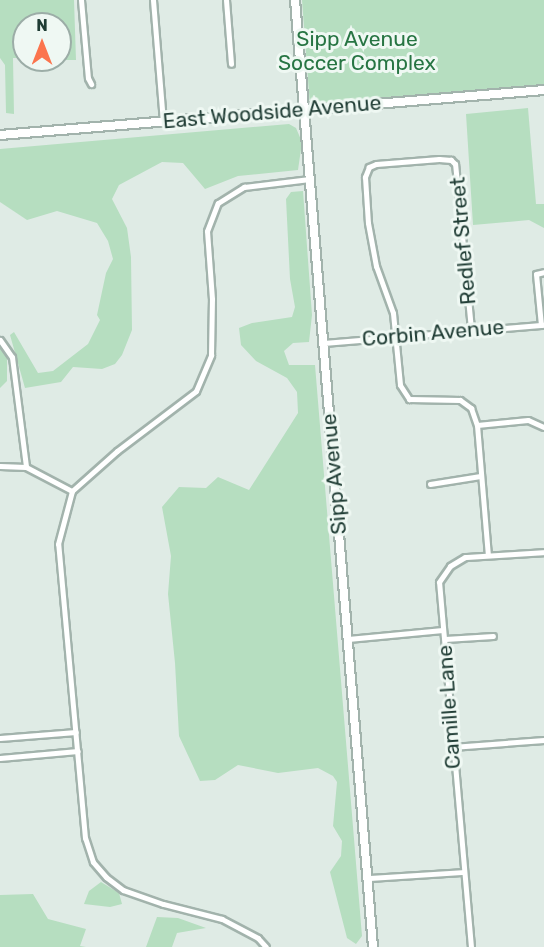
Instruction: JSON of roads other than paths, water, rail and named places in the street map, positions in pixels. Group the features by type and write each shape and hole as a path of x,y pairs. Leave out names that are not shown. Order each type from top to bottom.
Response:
{"street":[{"path":"81,0 88,78 91,84"},
{"path":"153,0 163,122"},
{"path":"226,0 231,64"},
{"name":"Sipp Avenue","path":"295,0 373,947"},
{"name":"East Woodside Avenue","path":"0,135 544,90"},
{"name":"Redlef Street","path":"396,336 393,313 376,266 368,223 365,177 369,167 376,164 445,159 455,164 471,329"},
{"path":"266,947 258,938 222,919 163,904 123,890 106,878 93,862 85,838 58,544 72,491 117,451 196,391 211,355 212,299 207,231 218,203 244,187 310,179"},
{"path":"543,325 536,274 544,272"},
{"name":"Corbin Avenue","path":"323,343 471,329 543,325"},
{"path":"396,336 403,392 409,399 417,401 452,399 466,402 471,408 477,425 488,555"},
{"path":"0,340 12,357 26,467"},
{"path":"477,425 528,420 544,427"},
{"path":"0,466 26,467 72,491"},
{"path":"430,484 480,476"},
{"name":"Camille Lane","path":"471,947 439,582 444,572 465,557 544,552"},
{"path":"348,639 443,630"},
{"path":"445,639 493,636"},
{"path":"0,738 76,732"},
{"path":"452,747 544,740"},
{"path":"0,758 78,751"},
{"path":"368,878 463,872"}],"park label":[{"name":"Sipp Avenue Soccer Complex","path":"357,51"}]}
